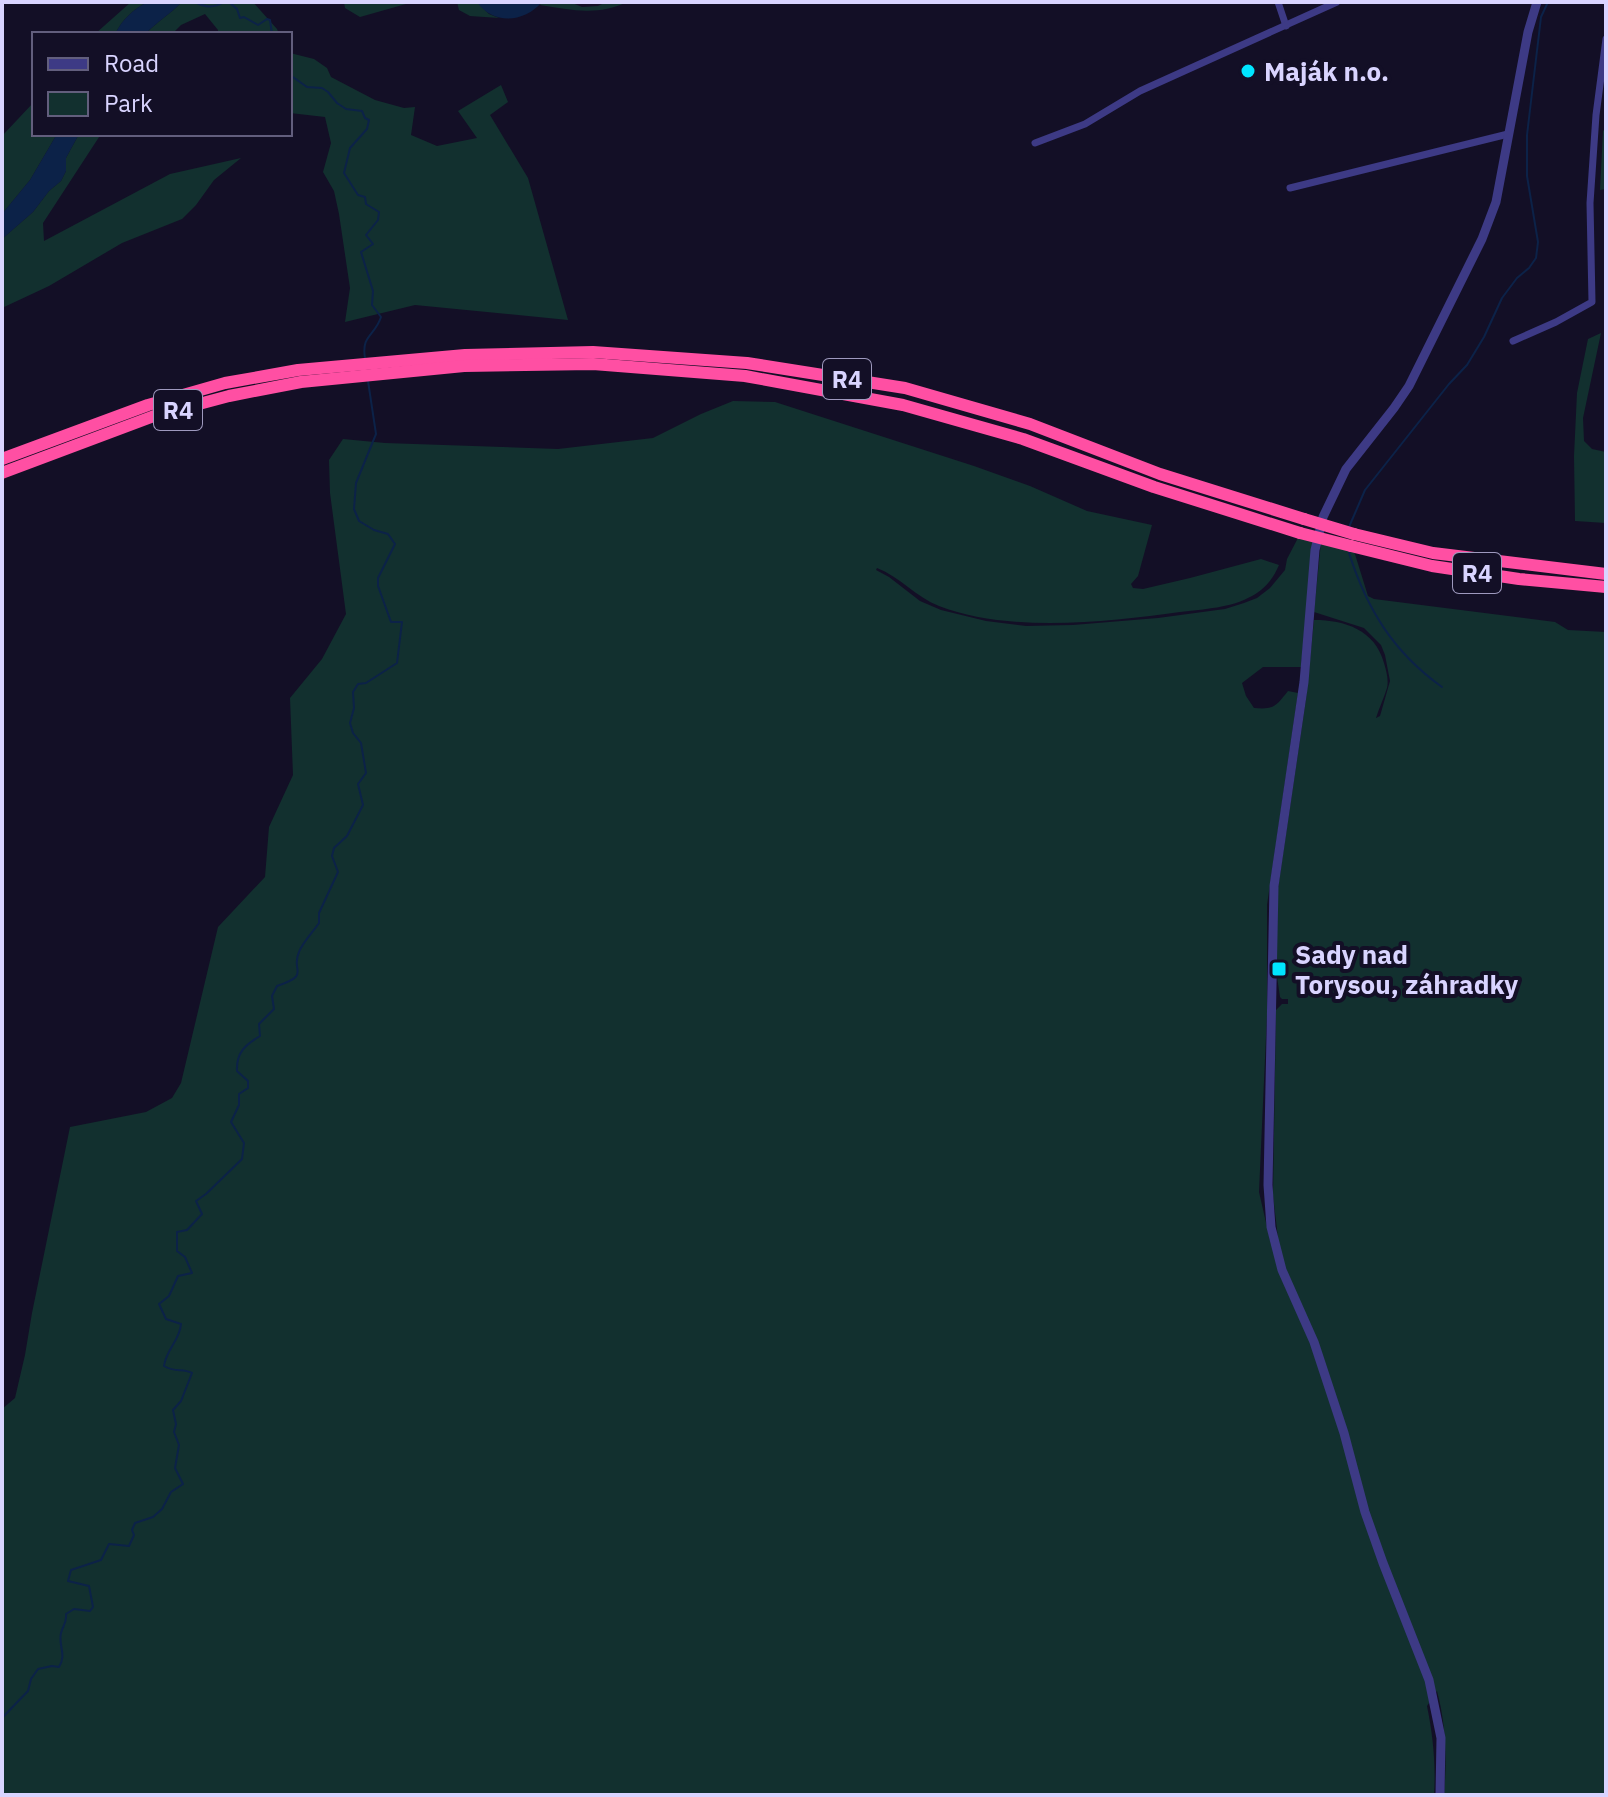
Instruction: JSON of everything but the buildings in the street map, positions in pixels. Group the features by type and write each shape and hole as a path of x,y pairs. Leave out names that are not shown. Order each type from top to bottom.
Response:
{"highway":[{"name":"R4","path":"2,473 154,416 229,396 366,369 465,355 593,352 747,363 905,388 1030,424 1160,474 1304,519 1353,540 1432,566 1519,579 1606,587"},
{"name":"R4","path":"2,459 148,405 225,383 298,370 593,364 745,376 903,405 1023,439 1154,487 1300,533 1606,574"}],"street":[{"path":"1278,2 1286,26"},
{"path":"1035,143 1085,124 1140,91 1337,2"},
{"path":"1440,1795 1441,1738 1429,1680 1370,1525 1330,1388 1314,1342 1282,1270 1273,1236 1268,1185 1273,913 1277,857 1304,682 1314,561 1323,517 1346,469 1409,386 1476,251 1496,202 1528,32 1537,2"},
{"path":"1513,341 1592,302 1590,203 1596,115 1606,39"},
{"path":"1290,188 1508,134"}],"green space":[{"path":"131,2 148,2 128,15 116,32 97,32"},
{"path":"182,2 253,2 278,32 218,32 205,14 181,25 174,32 147,32"},
{"path":"344,2 413,2 360,17 345,8"},
{"path":"457,2 477,2 489,14 499,18 470,16 459,10"},
{"path":"542,2 570,2 582,7 627,2 606,9 584,11 540,5"},
{"path":"292,54 314,59 327,68 331,77 375,100 404,108 415,107 411,135 437,146 477,138 458,111 501,85 508,102 490,115 528,178 568,320 415,305 345,322 350,288 334,191 323,172 331,143 325,117 292,113"},
{"path":"32,104 32,136 56,136 30,180 2,214 2,136"},
{"path":"1606,128 1606,189 1600,190 1603,131"},
{"path":"78,136 100,136 43,223 44,241 170,174 241,158 214,180 182,219 122,243 49,286 2,308 2,239 33,212 61,181 66,171 66,158"},
{"path":"1601,333 1583,418 1584,441 1592,449 1606,452 1606,523 1575,521 1577,393 1588,339"},
{"path":"733,401 775,402 974,466 1087,511 1152,525 1138,576 1131,584 1133,588 1143,589 1261,559 1279,565 1261,590 1226,606 1122,619 1058,623 996,620 966,614 939,606 885,572 876,570 920,601 941,610 986,621 1026,626 1073,625 1225,609 1257,598 1270,588 1285,570 1299,536 1313,539 1301,667 1263,667 1242,683 1254,708 1274,706 1288,691 1298,693 1267,905 1267,1014 1259,1192 1270,1240 1278,1238 1273,1195 1276,1010 1282,1004 1288,1004 1288,999 1280,997 1276,970 1278,888 1306,699 1314,620 1347,625 1374,642 1380,652 1388,685 1376,718 1380,716 1390,681 1381,645 1364,628 1314,612 1321,542 1354,551 1368,596 1374,599 1555,622 1568,630 1606,632 1606,1795 1444,1795 1445,1743 1437,1691 1427,1706 1434,1750 1434,1795 2,1795 2,1409 15,1398 70,1127 146,1112 172,1098 181,1083 218,927 265,877 269,827 293,775 290,698 322,659 346,614 330,493 329,460 343,439 558,449 653,438"}],"water":[{"path":"148,2 182,2 147,32 116,32 128,15"},
{"path":"477,2 542,2 526,14 500,18 491,15"},
{"path":"56,136 78,136 66,158 66,171 61,181 33,212 2,239 2,214 30,180"}],"waterway":[{"path":"195,2 210,6 224,2"},
{"path":"229,2 237,9 240,18 258,25 270,20 272,32"},
{"path":"1349,527 1365,490 1467,365 1502,298 1536,258 1538,242 1527,176 1527,135 1541,17 1548,2"},
{"path":"292,76 307,87 322,88 337,103 346,109 362,111 369,120 367,129 350,148 344,173 358,195 365,197 366,204 379,212 378,220 366,235 373,244 361,252 373,291 372,305 381,317 365,345 365,358"},
{"path":"2,1718 28,1691 38,1669 59,1667 62,1658 60,1638 66,1614 74,1609 90,1611 93,1607 89,1586 68,1581 71,1570 101,1560 109,1544 129,1546 135,1523 153,1517 162,1509 171,1492 183,1484 175,1468 179,1445 174,1432 173,1410 181,1401 192,1373 164,1366 181,1324 166,1319 159,1304 169,1296 178,1276 192,1273 185,1257 177,1251 177,1232 187,1230 202,1214 196,1201 242,1159 244,1143 231,1122 239,1105 239,1094 248,1088 248,1081 237,1071 238,1059 246,1046 260,1036 259,1024 274,1009 272,996 277,986 297,975 299,952 319,923 319,913 338,872 332,856 334,848 347,836 363,805 358,784 366,773 361,743 350,723 354,708 353,692 358,684 366,683 397,663 402,622 391,622 378,586 378,578 395,544 388,534 359,521 354,509 356,483 376,434 368,381"},
{"path":"1349,553 1364,593 1384,628 1409,659 1442,687"}],"place":[{"name":"Maják n.o.","path":"1248,71"},
{"name":"Sady nad Torysou, záhradky","path":"1279,969"}]}
